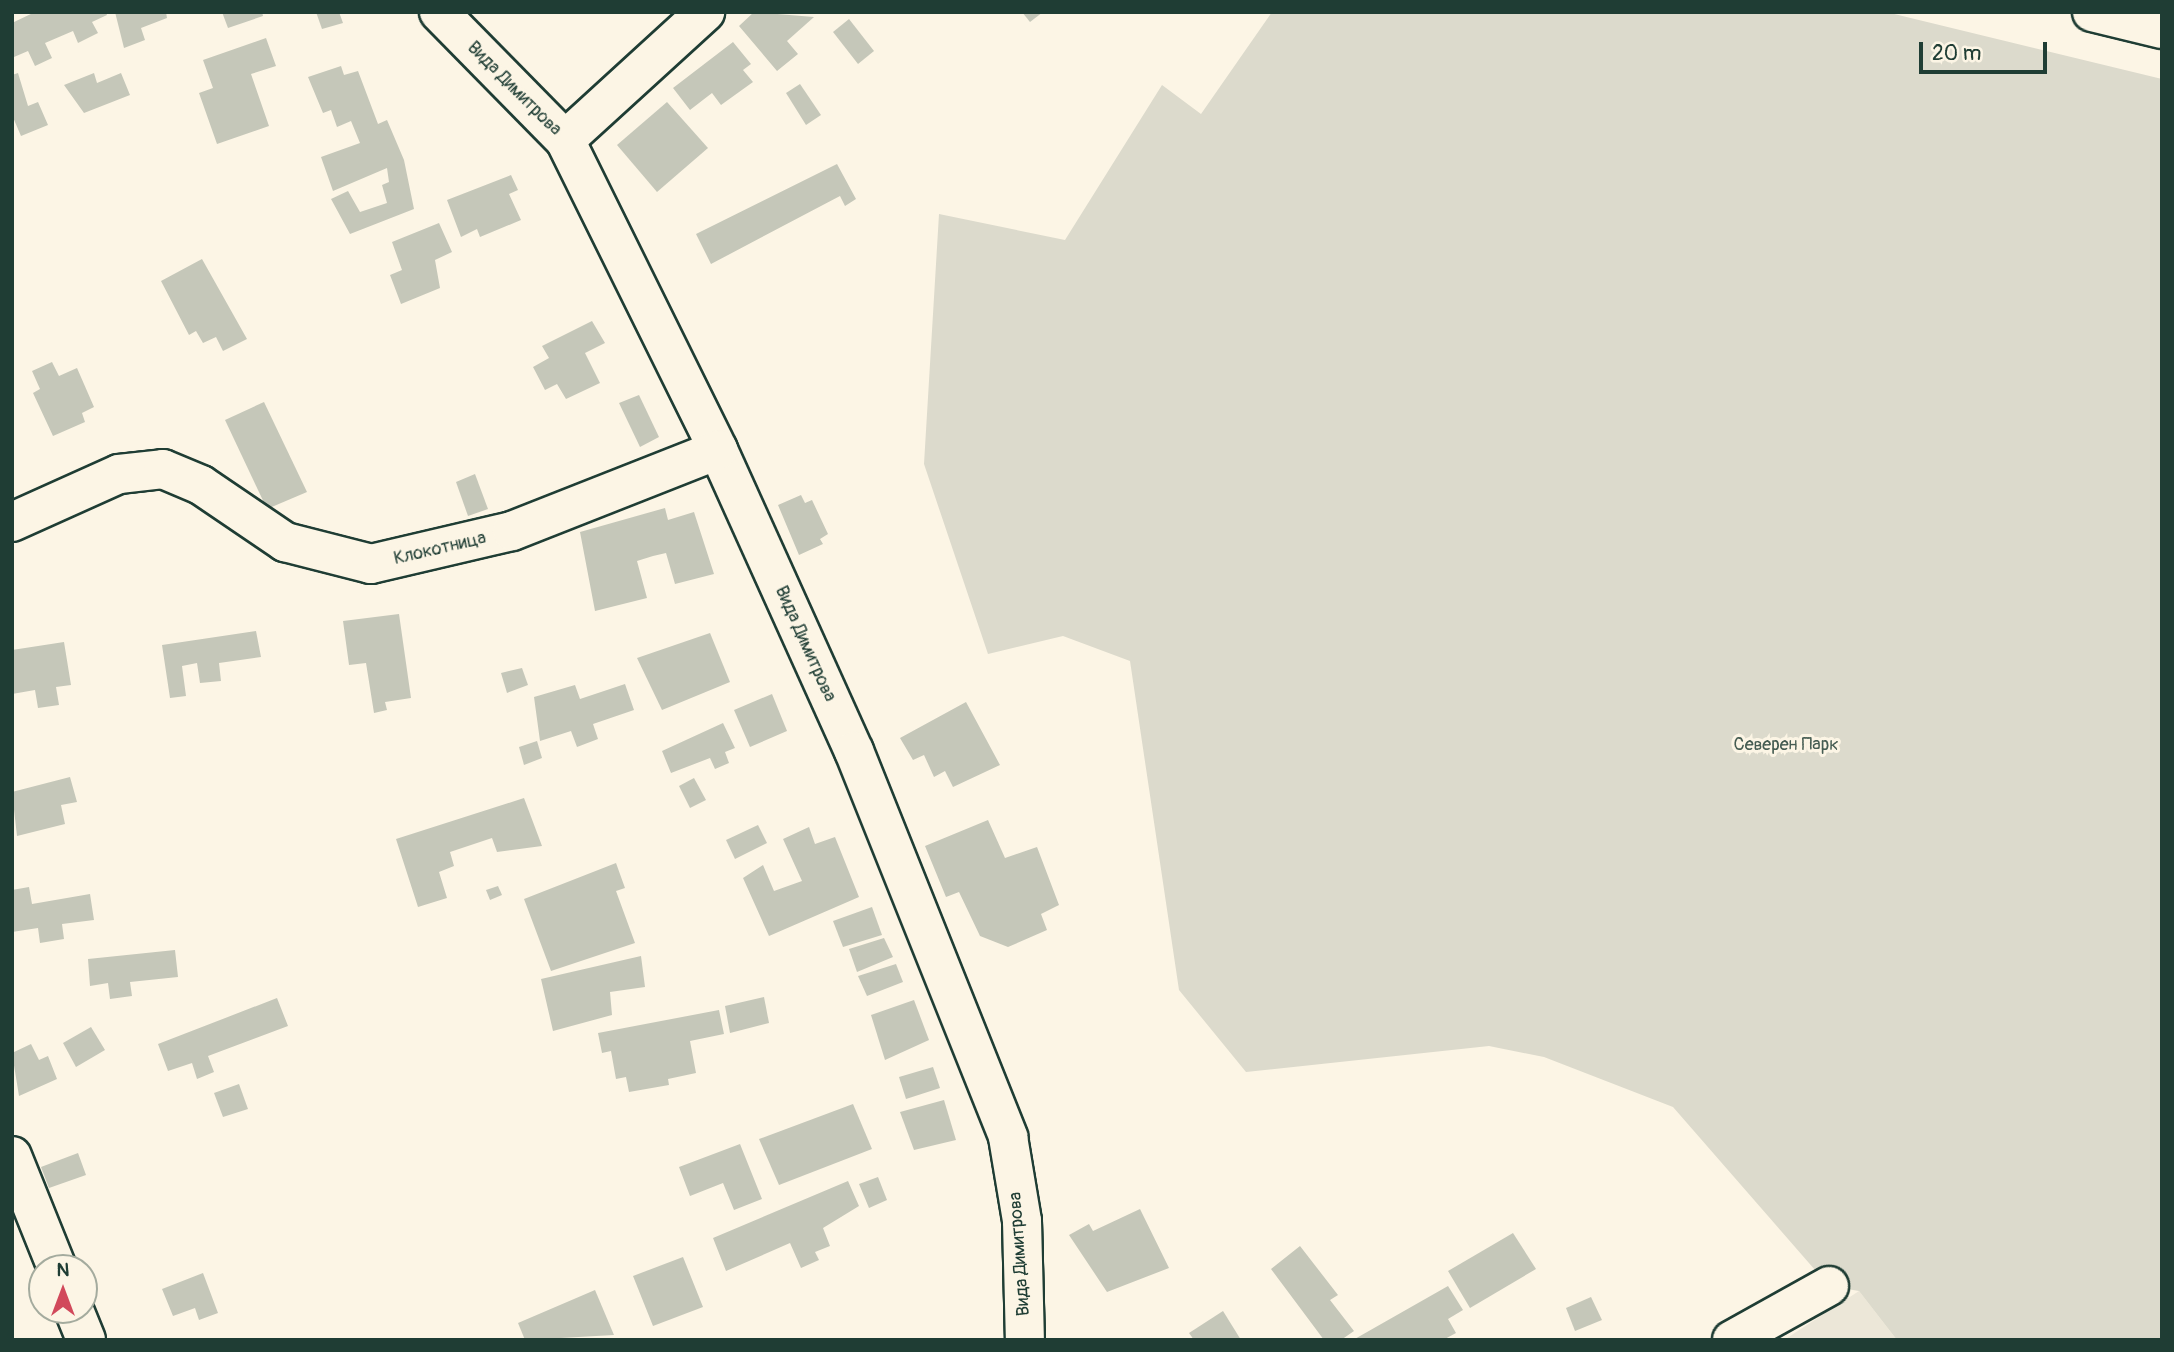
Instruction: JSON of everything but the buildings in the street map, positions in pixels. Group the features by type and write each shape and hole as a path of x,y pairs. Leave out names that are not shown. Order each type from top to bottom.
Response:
{"street":[{"name":"Вида Димитрова","path":"439,12 565,140 718,450 854,751 1008,1137 1022,1221 1025,1340"},
{"path":"565,140 705,12"},
{"path":"2092,12 2162,29"},
{"name":"Клокотница","path":"12,522 119,474 163,469 201,485 285,542 371,564 512,531 718,450"},
{"path":"12,1156 51,1254"},
{"path":"1732,1340 1829,1286"}],"shaded area":[{"path":"1859,1291 1897,1340 1784,1340"}],"green space":[{"name":"Северен Парк","path":"1272,12 1886,12 2162,79 2162,1340 1897,1340 1859,1291 1829,1286 1673,1107 1544,1057 1489,1046 1246,1072 1179,990 1130,661 1063,636 988,654 924,464 939,214 1065,240 1162,85 1201,114"}]}
